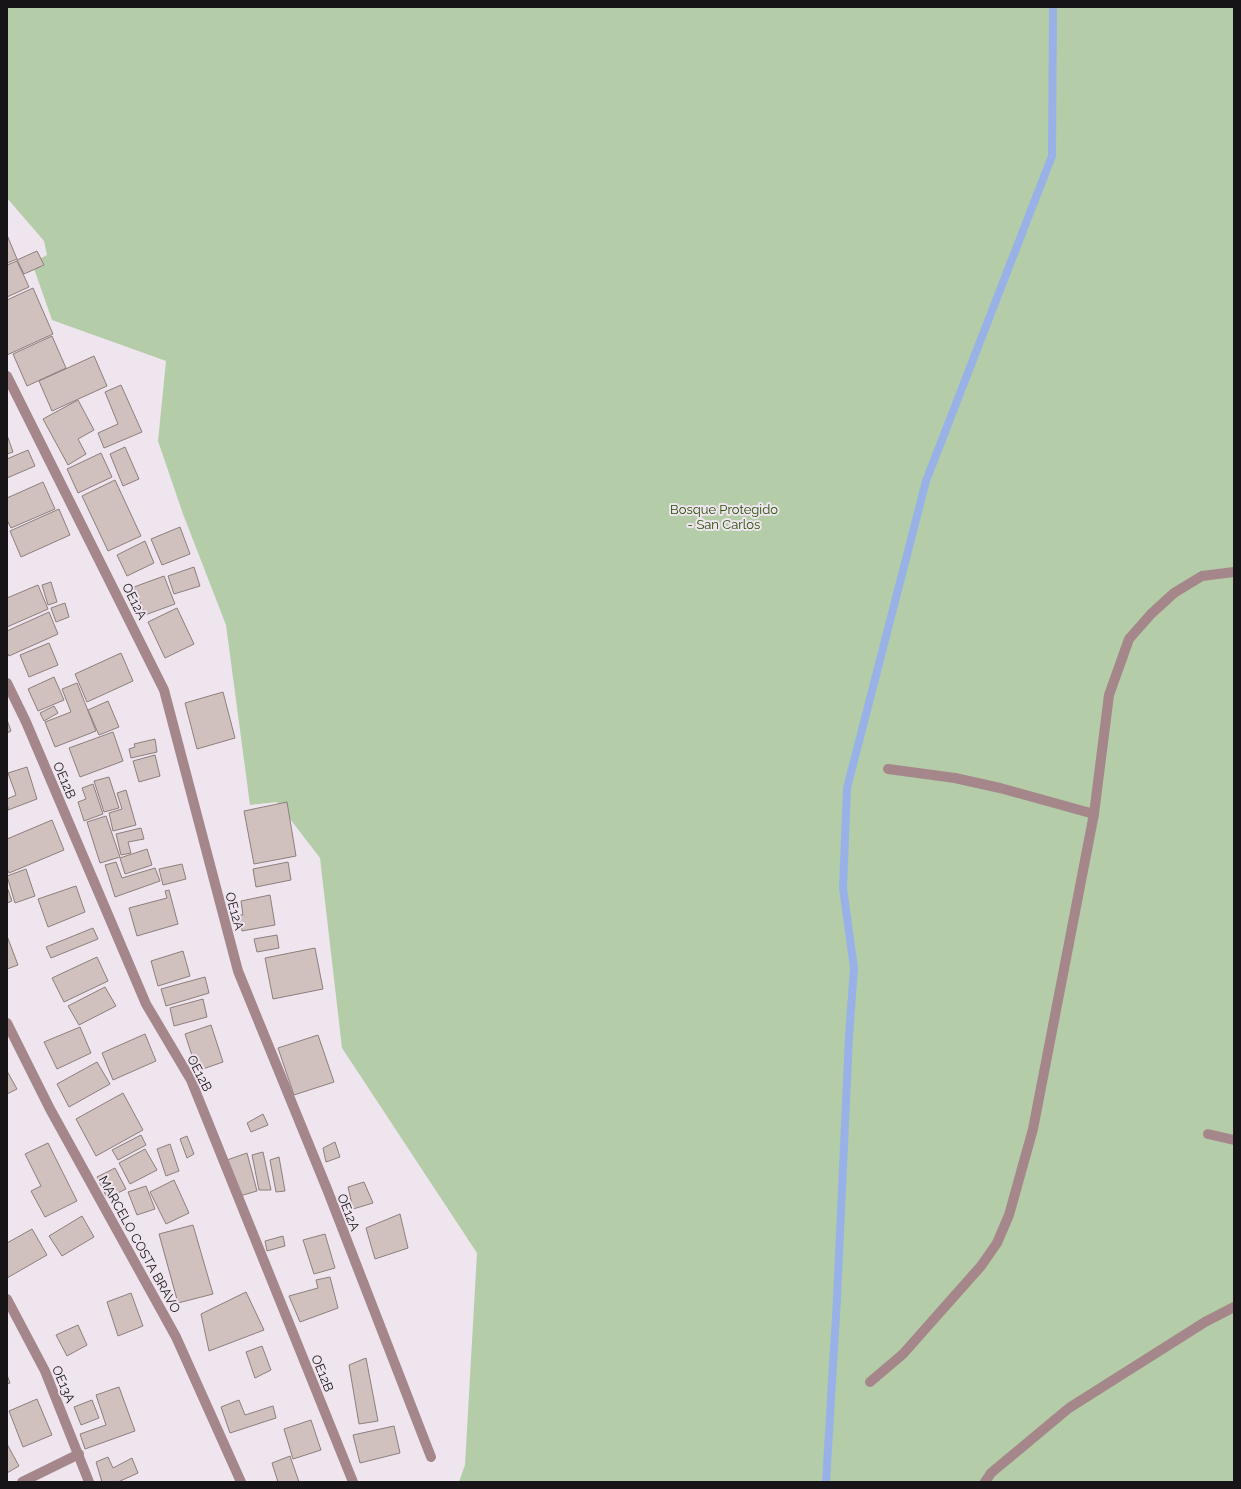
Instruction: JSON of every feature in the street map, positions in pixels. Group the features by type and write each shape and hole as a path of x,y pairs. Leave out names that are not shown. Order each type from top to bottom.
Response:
{"street":[{"name":"OE12A","path":"7,376 164,690 238,971 329,1196 431,1457"},
{"path":"870,1382 903,1354 981,1266 997,1242 1009,1215 1033,1129 1094,814 1109,695 1128,639 1151,614 1174,593 1202,576 1234,572"},
{"name":"OE12B","path":"7,683 26,722 146,1004 191,1080 353,1482"},
{"path":"888,769 955,778 1000,788 1094,814"},
{"name":"MARCELO COSTA BRAVO","path":"7,1023 50,1109 176,1337 241,1482"},
{"path":"1208,1134 1234,1140"},
{"name":"OE13A","path":"7,1299 45,1371 89,1482"},
{"path":"985,1482 991,1473 1069,1408 1205,1322 1234,1307"},
{"path":"22,1482 79,1454"}],"green space":[{"name":"Bosque Protegido - San Carlos","path":"7,7 1234,7 1234,1482 459,1482 465,1465 477,1253 342,1048 320,858 277,802 250,805 226,625 183,514 158,441 166,361 52,320 32,263 47,255 44,241 7,198"}],"building":[{"path":"7,235 17,259 7,263"},
{"path":"37,251 44,265 24,274 17,260"},
{"path":"17,261 29,287 7,297 7,265"},
{"path":"33,288 53,334 7,355 7,300"},
{"path":"52,336 66,368 27,386 13,354"},
{"path":"94,356 107,386 52,411 39,381"},
{"path":"121,385 142,432 104,448 98,433 118,424 105,392"},
{"path":"78,400 94,430 78,439 86,454 68,465 43,419"},
{"path":"7,435 13,452 7,454"},
{"path":"125,447 139,479 123,486 110,454"},
{"path":"28,450 35,466 7,478 7,459"},
{"path":"101,453 112,477 78,493 67,469"},
{"path":"115,480 141,536 108,551 82,496"},
{"path":"43,482 55,509 11,528 7,520 7,498"},
{"path":"59,509 70,535 21,557 10,531"},
{"path":"180,527 190,554 162,565 151,539"},
{"path":"145,541 154,563 127,576 117,555"},
{"path":"194,567 200,586 174,594 168,576"},
{"path":"164,576 175,604 145,615 134,587"},
{"path":"51,582 57,602 48,605 42,585"},
{"path":"38,585 48,609 7,627 7,598"},
{"path":"65,603 69,617 56,622 51,608"},
{"path":"177,608 194,644 165,658 148,622"},
{"path":"49,612 58,634 9,656 7,652 7,631"},
{"path":"49,643 58,665 29,677 20,655"},
{"path":"121,653 133,681 87,702 75,674"},
{"path":"54,677 64,700 38,711 28,689"},
{"path":"77,683 96,731 55,747 45,722 71,712 62,689"},
{"path":"223,692 235,738 197,749 185,703"},
{"path":"108,701 119,727 99,735 88,710"},
{"path":"54,706 58,713 44,721 40,713"},
{"path":"7,720 11,731 7,733"},
{"path":"113,732 123,761 80,777 69,748"},
{"path":"155,739 157,752 131,758 129,749 135,747 134,744"},
{"path":"155,755 160,776 139,782 133,761"},
{"path":"27,767 37,799 8,810 7,799 16,795 8,773"},
{"path":"109,777 119,808 104,812 94,781"},
{"path":"93,784 103,814 84,821 78,802 86,799 82,788"},
{"path":"126,790 136,825 113,831 109,813 122,809 117,793"},
{"path":"287,802 296,856 254,864 244,811"},
{"path":"106,816 120,857 100,863 87,822"},
{"path":"52,820 64,850 9,873 7,869 7,839"},
{"path":"141,828 144,839 128,842 131,853 121,855 116,834"},
{"path":"147,849 152,865 125,874 120,858"},
{"path":"116,862 122,878 155,868 160,881 115,897 105,865"},
{"path":"288,862 291,880 256,887 253,869"},
{"path":"182,864 186,879 163,885 159,869"},
{"path":"26,869 35,896 15,903 7,876"},
{"path":"76,886 85,912 48,927 38,899"},
{"path":"7,887 12,901 7,903"},
{"path":"169,890 178,924 137,936 129,908 167,898 165,891"},
{"path":"270,895 275,925 242,931 239,915 243,915 241,901"},
{"path":"93,928 98,939 51,958 46,947"},
{"path":"277,935 279,948 257,952 254,939"},
{"path":"7,936 18,965 7,969"},
{"path":"315,948 323,989 273,999 265,958"},
{"path":"183,951 190,976 158,986 151,961"},
{"path":"97,957 108,981 64,1002 52,978"},
{"path":"205,977 209,993 166,1006 161,989"},
{"path":"105,987 116,1006 79,1025 68,1006"},
{"path":"203,999 207,1017 174,1026 170,1008"},
{"path":"211,1025 223,1062 197,1071 185,1034"},
{"path":"80,1027 91,1053 57,1069 44,1042"},
{"path":"145,1034 156,1061 113,1080 102,1053"},
{"path":"318,1035 334,1082 294,1095 278,1048"},
{"path":"97,1062 110,1084 69,1107 57,1084"},
{"path":"7,1071 17,1089 7,1094"},
{"path":"123,1093 143,1130 96,1156 76,1119"},
{"path":"263,1114 268,1125 251,1132 247,1123"},
{"path":"141,1135 146,1145 118,1160 112,1150"},
{"path":"187,1136 194,1154 187,1158 180,1139"},
{"path":"335,1142 340,1157 326,1162 323,1148"},
{"path":"48,1143 77,1201 45,1217 31,1191 41,1186 25,1154"},
{"path":"170,1144 179,1171 166,1176 157,1149"},
{"path":"145,1149 157,1170 130,1184 119,1163"},
{"path":"263,1152 271,1190 259,1190 252,1155"},
{"path":"247,1153 257,1191 240,1196 227,1160"},
{"path":"279,1157 285,1191 276,1192 270,1160"},
{"path":"115,1168 126,1189 107,1198 97,1177"},
{"path":"174,1180 189,1213 166,1224 150,1192"},
{"path":"364,1182 373,1203 353,1209 348,1187"},
{"path":"146,1186 155,1209 137,1215 128,1192"},
{"path":"400,1214 408,1248 375,1259 366,1228"},
{"path":"82,1216 94,1237 62,1256 49,1236"},
{"path":"193,1225 213,1294 178,1303 159,1234"},
{"path":"32,1229 47,1255 7,1278 7,1243"},
{"path":"325,1234 335,1268 314,1274 303,1240"},
{"path":"283,1236 285,1246 267,1251 265,1241"},
{"path":"330,1277 338,1308 300,1322 289,1296 318,1288 316,1280"},
{"path":"246,1292 264,1330 209,1351 201,1314"},
{"path":"131,1293 143,1326 118,1336 107,1302"},
{"path":"78,1325 87,1345 67,1356 56,1335"},
{"path":"262,1346 271,1370 255,1378 246,1352"},
{"path":"366,1358 378,1421 359,1424 349,1365"},
{"path":"7,1375 10,1383 7,1384"},
{"path":"119,1387 135,1431 85,1449 80,1434 106,1425 96,1395"},
{"path":"37,1399 52,1435 23,1447 9,1411"},
{"path":"92,1400 99,1418 81,1425 74,1407"},
{"path":"239,1400 245,1415 273,1406 276,1418 230,1433 221,1407"},
{"path":"311,1420 321,1450 293,1459 284,1429"},
{"path":"394,1426 400,1453 360,1463 353,1435"},
{"path":"7,1444 19,1466 7,1473"},
{"path":"290,1456 299,1482 278,1482 272,1463"},
{"path":"108,1457 113,1468 132,1458 138,1473 118,1482 102,1482 96,1462"}],"waterway":[{"path":"826,1482 837,1298 849,1037 854,968 843,888 847,788 926,481 1052,156 1053,7"}]}
